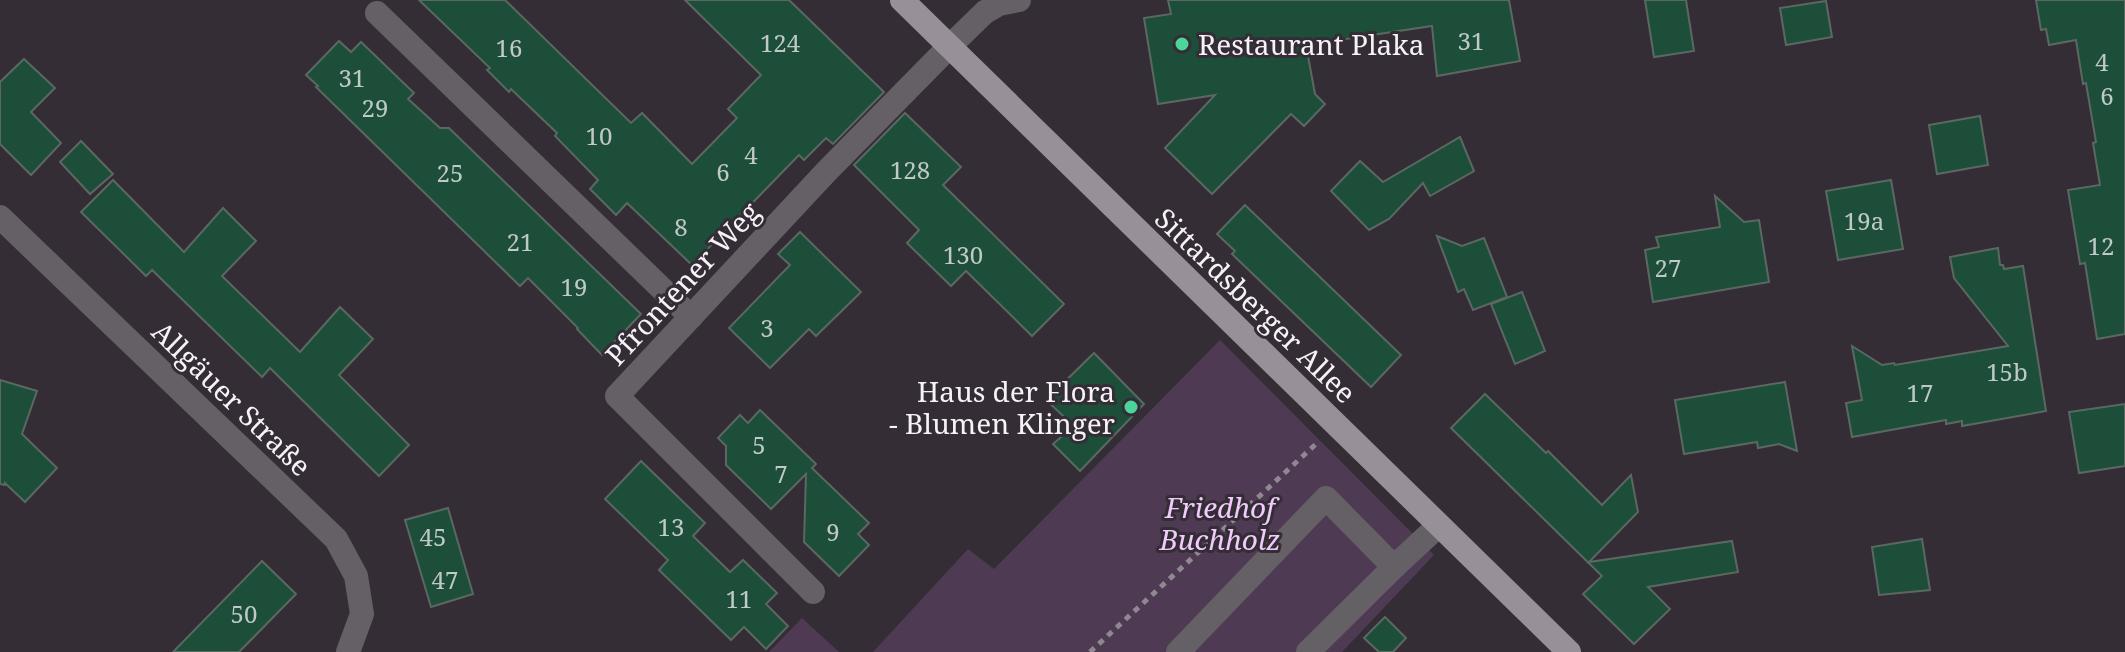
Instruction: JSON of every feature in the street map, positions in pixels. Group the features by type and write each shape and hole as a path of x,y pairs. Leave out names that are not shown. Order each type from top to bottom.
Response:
{"main road":[{"name":"Sittardsberger Allee","path":"902,0 1569,652"}],"street":[{"name":"Pfrontener Weg","path":"813,592 617,396 826,172 950,46 985,12 999,4 1019,0"},
{"path":"377,13 691,317"},
{"name":"Allgäuer Straße","path":"0,217 336,539 356,576 362,614 348,652"},
{"path":"1178,652 1326,498 1394,567"},
{"path":"1308,652 1438,526"}],"path":[{"path":"1090,652 1336,425"}],"green space":[{"name":"Friedhof Buchholz","path":"1220,340 1434,555 1342,652 873,652 968,549 994,569"},
{"path":"802,618 839,652 769,652"}],"building":[{"path":"419,0 505,0 631,123 642,113 692,164 737,118 728,109 761,75 685,0 789,0 884,92 833,144 826,138 804,160 799,155 692,265 627,203 616,215 590,189 598,180 555,136 557,133 511,89 509,92 487,70 490,68"},
{"path":"1168,0 1509,0 1520,61 1437,76 1432,26 1306,45 1315,94 1325,104 1304,126 1291,114 1212,194 1165,148 1215,95 1158,104 1144,18 1171,14"},
{"path":"1645,0 1686,0 1694,51 1654,57"},
{"path":"2036,0 2125,0 2125,334 2097,339 2085,263 2080,264 2068,190 2100,185 2093,143 2096,142 2076,40 2049,45 2046,29 2041,30"},
{"path":"1826,1 1832,37 1786,45 1780,8"},
{"path":"339,41 351,52 361,42 414,93 408,99 440,128 449,128 641,314 602,355 528,278 520,286 316,87 306,75"},
{"path":"24,59 55,88 31,112 61,143 31,175 0,144 0,82"},
{"path":"905,113 961,167 943,185 1064,304 1032,336 966,271 951,286 907,243 919,230 854,165"},
{"path":"1980,116 1988,165 1937,174 1929,125"},
{"path":"1460,137 1474,171 1430,196 1423,183 1389,219 1369,230 1331,191 1360,161 1383,182"},
{"path":"81,141 113,174 90,194 60,162"},
{"path":"113,180 184,252 223,208 256,241 222,276 300,352 340,307 373,339 339,375 409,445 379,476 270,368 262,377 152,270 146,276 81,212"},
{"path":"1891,180 1903,249 1838,260 1826,191"},
{"path":"1715,196 1744,222 1759,220 1769,282 1653,302 1645,250 1659,247 1656,237 1720,227"},
{"path":"1245,205 1401,355 1371,387 1232,254 1235,251 1217,234"},
{"path":"800,232 861,292 816,336 809,329 770,368 729,328 790,265 778,254"},
{"path":"1437,236 1462,246 1484,238 1507,297 1473,310 1464,289 1458,292"},
{"path":"1998,248 2000,265 2004,269 2023,266 2046,411 1962,426 1962,421 1946,424 1946,420 1852,437 1846,403 1862,400 1852,346 1882,365 1895,365 2008,346 1954,278 1950,257"},
{"path":"1522,292 1545,351 1515,364 1491,304"},
{"path":"1094,353 1144,404 1080,471 1053,444 1074,426 1046,400"},
{"path":"0,380 37,391 22,434 57,468 25,502 5,483 0,484"},
{"path":"1785,382 1797,451 1779,444 1758,448 1757,442 1684,454 1675,400"},
{"path":"1485,394 1602,505 1631,475 1638,512 1589,562 1732,541 1738,572 1648,587 1670,609 1634,644 1583,594 1602,576 1451,428"},
{"path":"2125,404 2125,466 2079,473 2069,412"},
{"path":"760,410 816,464 812,468 869,523 858,534 869,545 839,576 804,542 806,474 771,509 726,465 726,446 718,438 740,415 748,423"},
{"path":"641,461 705,523 693,536 730,572 743,560 777,593 766,604 788,626 766,649 744,627 731,640 659,570 668,560 605,499"},
{"path":"448,508 473,594 431,607 405,520"},
{"path":"1922,539 1930,590 1879,595 1872,547"},
{"path":"262,561 296,594 239,652 173,652"},
{"path":"1385,617 1406,638 1393,652 1379,652 1364,638"}],"place":[{"name":"Restaurant Plaka","path":"1182,44"},
{"name":"Haus der Flora - Blumen Klinger","path":"1131,407"}]}
